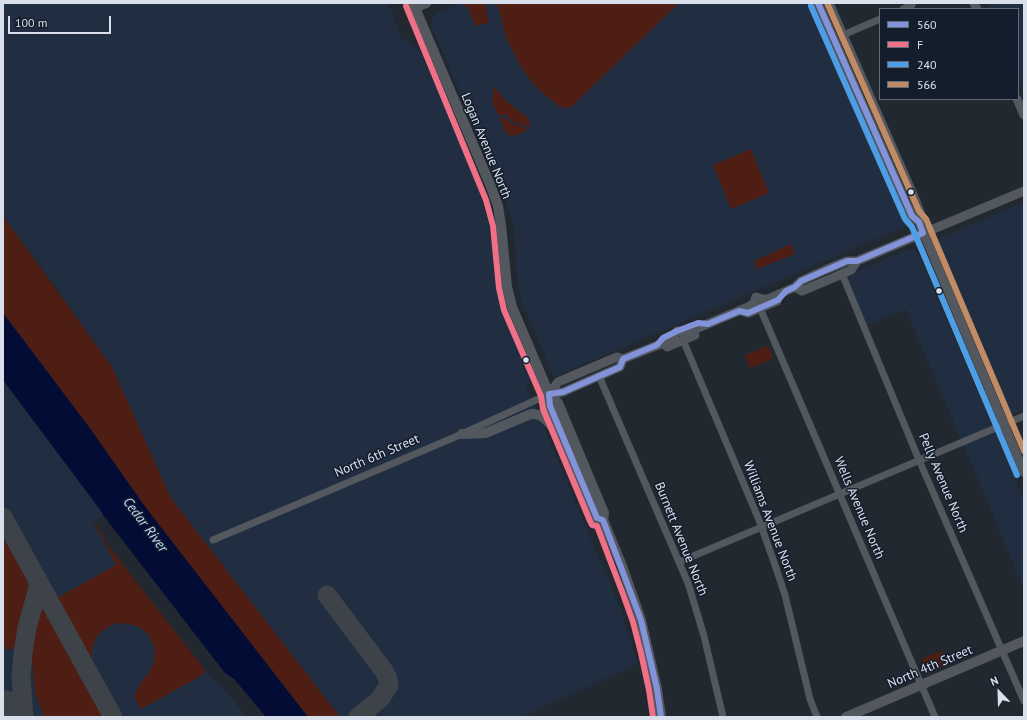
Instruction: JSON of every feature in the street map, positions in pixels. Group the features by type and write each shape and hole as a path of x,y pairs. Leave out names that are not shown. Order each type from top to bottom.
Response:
{"main road":[{"name":"Logan Avenue North","path":"414,6 498,206 506,287 512,307 549,394 550,406 562,436 597,518 603,520"},
{"name":"Logan Avenue North","path":"549,394 558,403 604,513 603,520 622,566 641,620 657,689 661,717"},
{"path":"462,434 486,433 531,414 535,414 542,416 562,436"},
{"name":"North 4th Street","path":"846,717 1024,641"}],"street":[{"path":"414,6 427,3"},
{"path":"818,3 912,216 919,222"},
{"path":"829,3 915,199 920,212 919,222 923,233 1024,472"},
{"path":"905,8 912,5"},
{"path":"843,35 879,19"},
{"path":"1017,100 1024,115"},
{"name":"North 6th Street","path":"739,311 748,313 760,308 778,300 786,291 795,287 801,281 825,270 847,261 857,260 1024,191"},
{"name":"North 6th Street","path":"795,287 802,291 842,274 851,270 857,260"},
{"name":"Pelly Avenue North","path":"842,274 919,460 1024,701"},
{"name":"North 6th Street","path":"549,394 558,382 617,357 623,359 657,345 663,338 677,331 698,323 708,324 739,311 744,303 776,289 786,291"},
{"name":"Wells Avenue North","path":"760,308 935,717"},
{"name":"North 6th Street","path":"657,345 664,348 702,332 708,324"},
{"name":"Williams Avenue North","path":"683,340 761,528 785,595 810,699 816,717"},
{"name":"North 6th Street","path":"214,540 462,434 549,394 563,392 620,367 623,359"},
{"name":"Burnett Avenue North","path":"599,376 688,583 704,636 723,717"},
{"path":"679,562 1024,416"}],"shaded area":[{"path":"3,3 390,3 389,5 402,39 419,49 475,177 488,222 503,305 530,371 531,380 525,383 619,605 638,664 521,717 340,717 171,498 112,367 3,216"},
{"path":"461,3 810,3 906,226 554,377 521,300 517,279 514,227 502,188 432,28 433,17 436,14"},
{"path":"463,3 486,3 489,22 483,25 482,23 476,27 467,6 465,7"},
{"path":"496,3 679,3 570,108 560,107 544,94 534,85 521,67 506,38"},
{"path":"988,3 1024,3 1024,88 1019,76 1019,8 990,8"},
{"path":"494,86 506,101 529,119 530,128 513,122 506,115 498,115 492,102"},
{"path":"499,117 505,118 512,124 521,125 527,130 517,135 510,136 505,131"},
{"path":"751,149 769,193 731,209 713,165"},
{"path":"1024,202 1024,410 1010,416 935,240"},
{"path":"3,216 112,367 171,498 340,717 308,717 146,508 3,313"},
{"path":"791,244 795,254 757,269 754,261"},
{"path":"909,249 915,250 919,255 1024,500 1024,588 906,309 864,327 843,277"},
{"path":"768,346 773,359 750,368 745,355"},
{"path":"3,380 101,511 103,515 94,521 107,544 213,680 218,683 234,700 245,717 3,717"},
{"path":"94,524 96,524 107,544 205,670 201,676 141,709 136,700 135,693 153,665 155,654 153,644 148,634 139,627 129,624 119,623 110,626 101,632 95,640 92,649 92,659 95,668 93,668 55,599 116,565"},
{"path":"3,525 27,568 31,578 32,589 18,644 13,649 8,650 3,645"},
{"path":"44,608 50,613 107,717 44,717 35,692 31,647 39,613"},
{"path":"941,651 947,665 928,673 921,659"}],"water":[{"name":"Cedar River","path":"3,313 89,427 146,508 308,717 266,717 234,679 225,673 103,515 3,380"}],"taxiway":[{"path":"3,517 113,717"},
{"path":"24,717 21,676 23,653 27,628 38,588 37,578"},
{"path":"327,595 384,671 388,679 389,685 380,699 358,717"}],"runway":[{"path":"3,713 5,717"}],"transit line":[{"name":"560","path":"818,3 912,216 919,222 923,233"},
{"name":"566","path":"827,3 919,211 926,219 1024,451"},
{"name":"F","path":"406,6 486,200 493,226 499,288 504,310 541,396 543,409 590,521 592,525 597,526 633,622 649,690 653,717"},
{"name":"240","path":"811,6 905,219 912,227 1017,475"},
{"name":"560","path":"549,394 563,392 620,367 623,359 657,345 663,338 677,331 698,323 708,324 739,311 748,313 778,300 786,291 795,287 801,281 847,261 857,261 923,233"},
{"name":"560","path":"549,394 550,406 597,518 603,520 641,620 657,689 661,717"}]}
